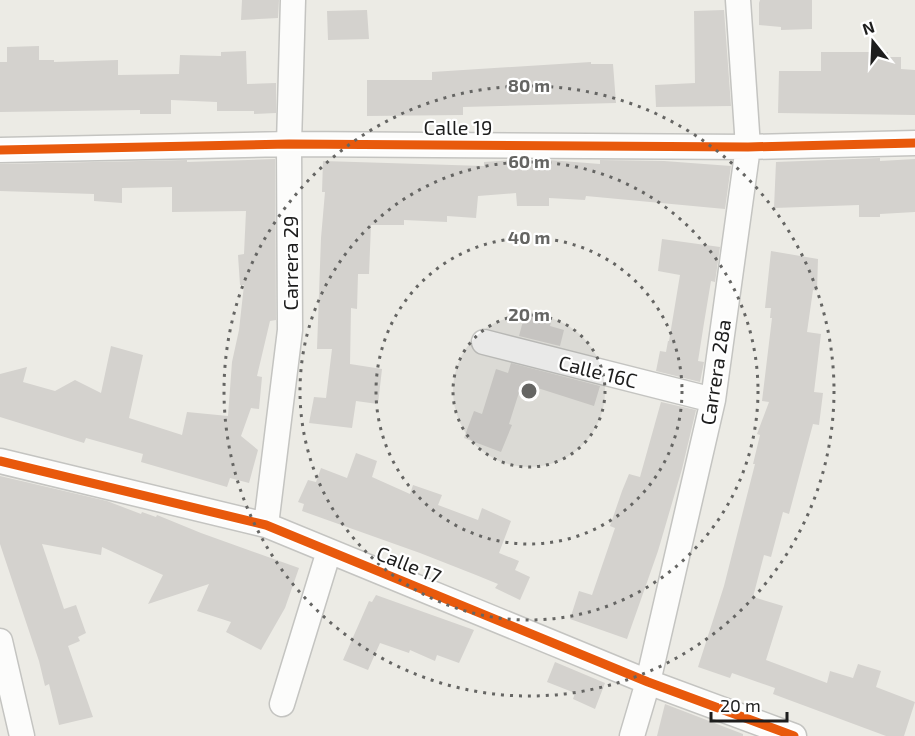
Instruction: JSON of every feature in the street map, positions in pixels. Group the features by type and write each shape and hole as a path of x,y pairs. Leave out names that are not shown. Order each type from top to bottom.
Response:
{"street":[{"name":"Carrera 29","path":"266,525 290,330 293,0"},
{"name":"Carrera 28a","path":"632,736 648,682 713,400 748,147 738,0"},
{"name":"Calle 19","path":"0,150 290,144 748,147 915,142"},
{"name":"Calle 16C","path":"484,342 713,400"},
{"name":"Calle 17","path":"0,461 266,525 648,682 794,736"},
{"path":"282,704 329,551"},
{"path":"0,641 22,736"}],"building":[{"path":"242,0 279,0 278,18 241,20"},
{"path":"760,0 812,0 812,29 781,30 781,27 759,25"},
{"path":"367,10 369,39 328,40 327,11"},
{"path":"724,10 731,106 656,107 655,85 695,83 694,11"},
{"path":"39,46 39,60 54,60 54,62 118,60 118,75 179,74 180,55 221,56 221,52 246,51 247,84 276,83 276,113 217,111 217,102 171,100 171,114 140,114 140,110 0,112 0,62 7,62 7,47"},
{"path":"821,52 888,52 888,57 901,57 901,69 915,70 915,115 778,113 779,71 821,71"},
{"path":"591,62 591,64 613,64 616,103 463,107 463,115 367,116 367,80 432,80 432,72"},
{"path":"880,158 880,161 915,159 915,212 880,214 880,217 859,217 859,205 774,208 776,162"},
{"path":"275,159 276,320 270,321 257,376 262,377 259,409 251,408 241,436 258,450 249,483 230,478 227,487 141,462 143,454 86,438 84,443 0,417 0,374 27,367 23,382 55,391 75,380 101,393 111,346 143,355 129,418 182,435 187,412 228,416 232,362 239,330 244,285 240,285 238,255 244,254 246,211 172,212 172,187 122,188 122,203 94,201 94,194 0,191 0,164"},
{"path":"513,160 513,162 549,160 600,164 600,160 664,161 731,166 725,209 586,196 585,200 549,198 549,206 517,206 516,193 478,196 476,218 447,216 447,222 404,220 404,225 371,225 369,274 358,274 357,309 351,308 350,364 382,369 378,404 356,401 352,428 309,423 314,397 326,398 332,349 317,349 325,192 322,192 323,161 484,166 484,162"},
{"path":"662,239 720,247 715,282 711,281 698,361 704,362 700,382 656,371 660,351 666,352 669,341 680,275 658,271"},
{"path":"771,251 818,259 817,291 813,290 807,332 821,334 814,392 823,393 819,425 813,424 789,514 783,512 771,557 764,555 753,597 783,606 766,660 827,683 830,671 853,678 858,664 881,671 876,687 915,702 904,736 886,736 773,694 775,688 732,673 730,678 698,667 724,586 755,464 753,464 760,435 757,434 769,402 762,401 772,318 770,318 771,308 765,308"},
{"path":"526,310 552,318 550,326 564,330 560,346 519,336"},
{"path":"511,363 600,386 594,406 522,383 509,424 512,425 501,452 464,438 474,411 482,414 496,369 508,373"},
{"path":"661,402 696,410 682,469 658,551 627,639 570,619 579,591 592,595 615,528 610,526 622,491 629,474 640,477"},
{"path":"356,453 377,461 372,477 410,494 413,485 442,495 438,505 478,520 482,508 511,521 499,553 519,561 515,570 530,577 520,600 495,588 498,584 476,575 302,511 304,504 298,502 308,480 316,482 321,468 347,478"},
{"path":"0,476 107,501 141,514 142,512 156,517 157,515 299,568 285,608 261,650 226,632 231,622 197,611 209,584 148,604 163,575 102,547 101,555 42,544 64,609 76,605 86,633 78,637 80,641 68,646 93,717 59,725 49,684 45,686 39,661 0,544"},
{"path":"376,595 474,630 459,663 437,655 435,661 410,650 409,653 380,643 368,670 343,660 369,601 372,602"},
{"path":"555,662 605,683 595,709 573,699 575,693 547,682"},
{"path":"665,704 743,734 743,736 657,736"}],"cycle path":[{"path":"0,150 289,144 748,147 915,143"},
{"path":"0,461 266,525 648,682 794,736"}]}
